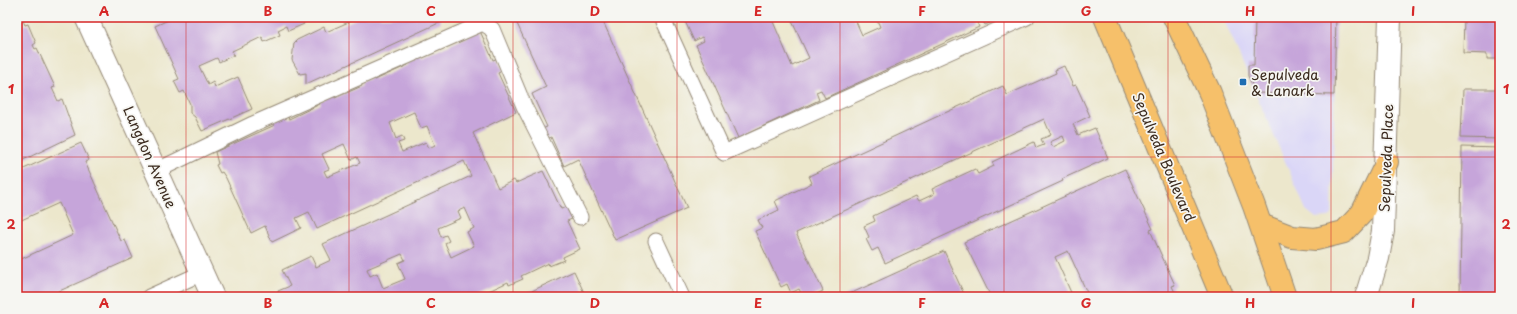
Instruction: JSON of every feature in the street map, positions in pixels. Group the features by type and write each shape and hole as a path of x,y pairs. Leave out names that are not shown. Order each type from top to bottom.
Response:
{"main road":[{"name":"Sepulveda Boulevard","path":"1105,17 1222,297"},
{"path":"1174,17 1210,93 1261,225 1285,297"},
{"path":"1261,225 1292,237 1316,239 1344,232 1362,212 1387,162"}],"street":[{"name":"Langdon Avenue","path":"86,17 213,297"},
{"name":"Sepulveda Place","path":"1366,297 1378,258 1383,231 1387,162 1390,17"}],"lane":[{"path":"662,17 724,153 1027,17"},
{"path":"156,171 260,121 483,23 492,29 524,106 580,217"},
{"path":"656,241 682,297"},
{"path":"149,297 202,273"}],"shaded area":[{"path":"1217,17 1336,17 1332,215 1329,217 1316,218 1306,210 1224,20 1219,22"}],"building":[{"path":"17,17 21,17 25,25 28,24 36,43 33,45 35,49 37,48 55,87 52,88 58,101 62,99 75,135 17,163"},
{"path":"175,17 308,17 302,19 304,24 288,31 286,26 278,30 280,35 264,42 262,37 232,51 234,55 219,62 217,58 199,66 208,85 213,82 215,87 238,77 252,109 202,131 195,117 190,113 190,104 184,91 180,93 174,81 179,79 155,26"},
{"path":"360,17 439,17 441,22 306,84 306,73 300,74 292,60 294,43 297,40 324,27 326,32"},
{"path":"514,17 601,17 687,208 615,240 578,159 564,166 551,137 547,139 542,129 547,127 532,94 546,87"},
{"path":"683,17 771,17 792,66 809,58 790,17 854,17 862,35 880,27 876,17 981,17 976,20 979,27 825,98 821,90 816,92 819,100 738,138 696,45 704,41 702,37 694,41"},
{"path":"981,17 1003,17 985,25"},
{"path":"1255,17 1336,17 1334,95 1256,93 1248,76 1248,65 1254,65"},
{"path":"1464,17 1500,17 1500,59 1487,59 1487,54 1463,53"},
{"path":"480,31 493,60 498,58 504,70 498,73 516,112 473,133 498,188 514,180 516,183 543,171 561,209 566,207 572,219 567,221 580,249 563,257 564,260 549,266 548,263 521,276 523,279 509,285 508,282 476,297 280,297 278,291 290,286 282,270 311,256 316,267 331,260 323,244 471,176 464,161 317,229 309,212 296,218 301,228 272,242 265,226 251,233 226,178 222,172 220,173 216,165 218,164 215,152 275,125 273,122 287,115 289,119 320,104 319,101 334,94 335,98 362,86 361,83 374,77 375,80 408,65 407,62 421,55 422,58","holes":["414,112 421,128 427,126 435,145 429,148 426,142 402,152 398,143 404,141 402,136 396,139 390,123","344,144 351,160 357,157 360,163 327,177 324,171 329,169 322,154","465,208 474,228 467,232 474,246 451,257 445,243 449,241 446,235 441,237 438,228 461,218 458,211","402,254 405,260 398,263 405,279 383,288 377,273 370,276 367,269"]},
{"path":"1064,66 1073,86 1076,85 1090,116 1073,124 1078,135 1095,128 1108,158 1062,179 1063,181 885,263 878,248 872,251 866,239 869,237 864,226 875,221 873,216 916,196 919,201 934,194 932,189 975,169 978,174 994,166 992,162 1034,142 1036,148 1044,145 1041,139 1051,135 1044,119 796,233 823,291 810,297 803,297 799,289 791,293 787,284 781,287 755,231 762,228 758,220 779,210 775,201 812,183 809,176 1003,86 1007,95 1056,73 1055,70","holes":["1063,136 1065,141 1053,147 1050,142"]},
{"path":"1463,89 1500,89 1500,139 1461,138"},
{"path":"81,143 89,160 85,162 121,241 125,240 133,258 46,297 17,297 17,261 73,235 59,203 17,222 17,172"},
{"path":"1462,147 1500,148 1500,297 1460,297"},
{"path":"1125,169 1153,229 1150,230 1175,285 1172,286 1177,297 1089,297 1068,251 1055,257 1073,297 991,297 964,242"},
{"path":"944,251 964,294 958,297 843,297"},
{"path":"574,271 586,297 519,297"}],"place":[{"name":"Sepulveda & Lanark","path":"1243,82"}]}
